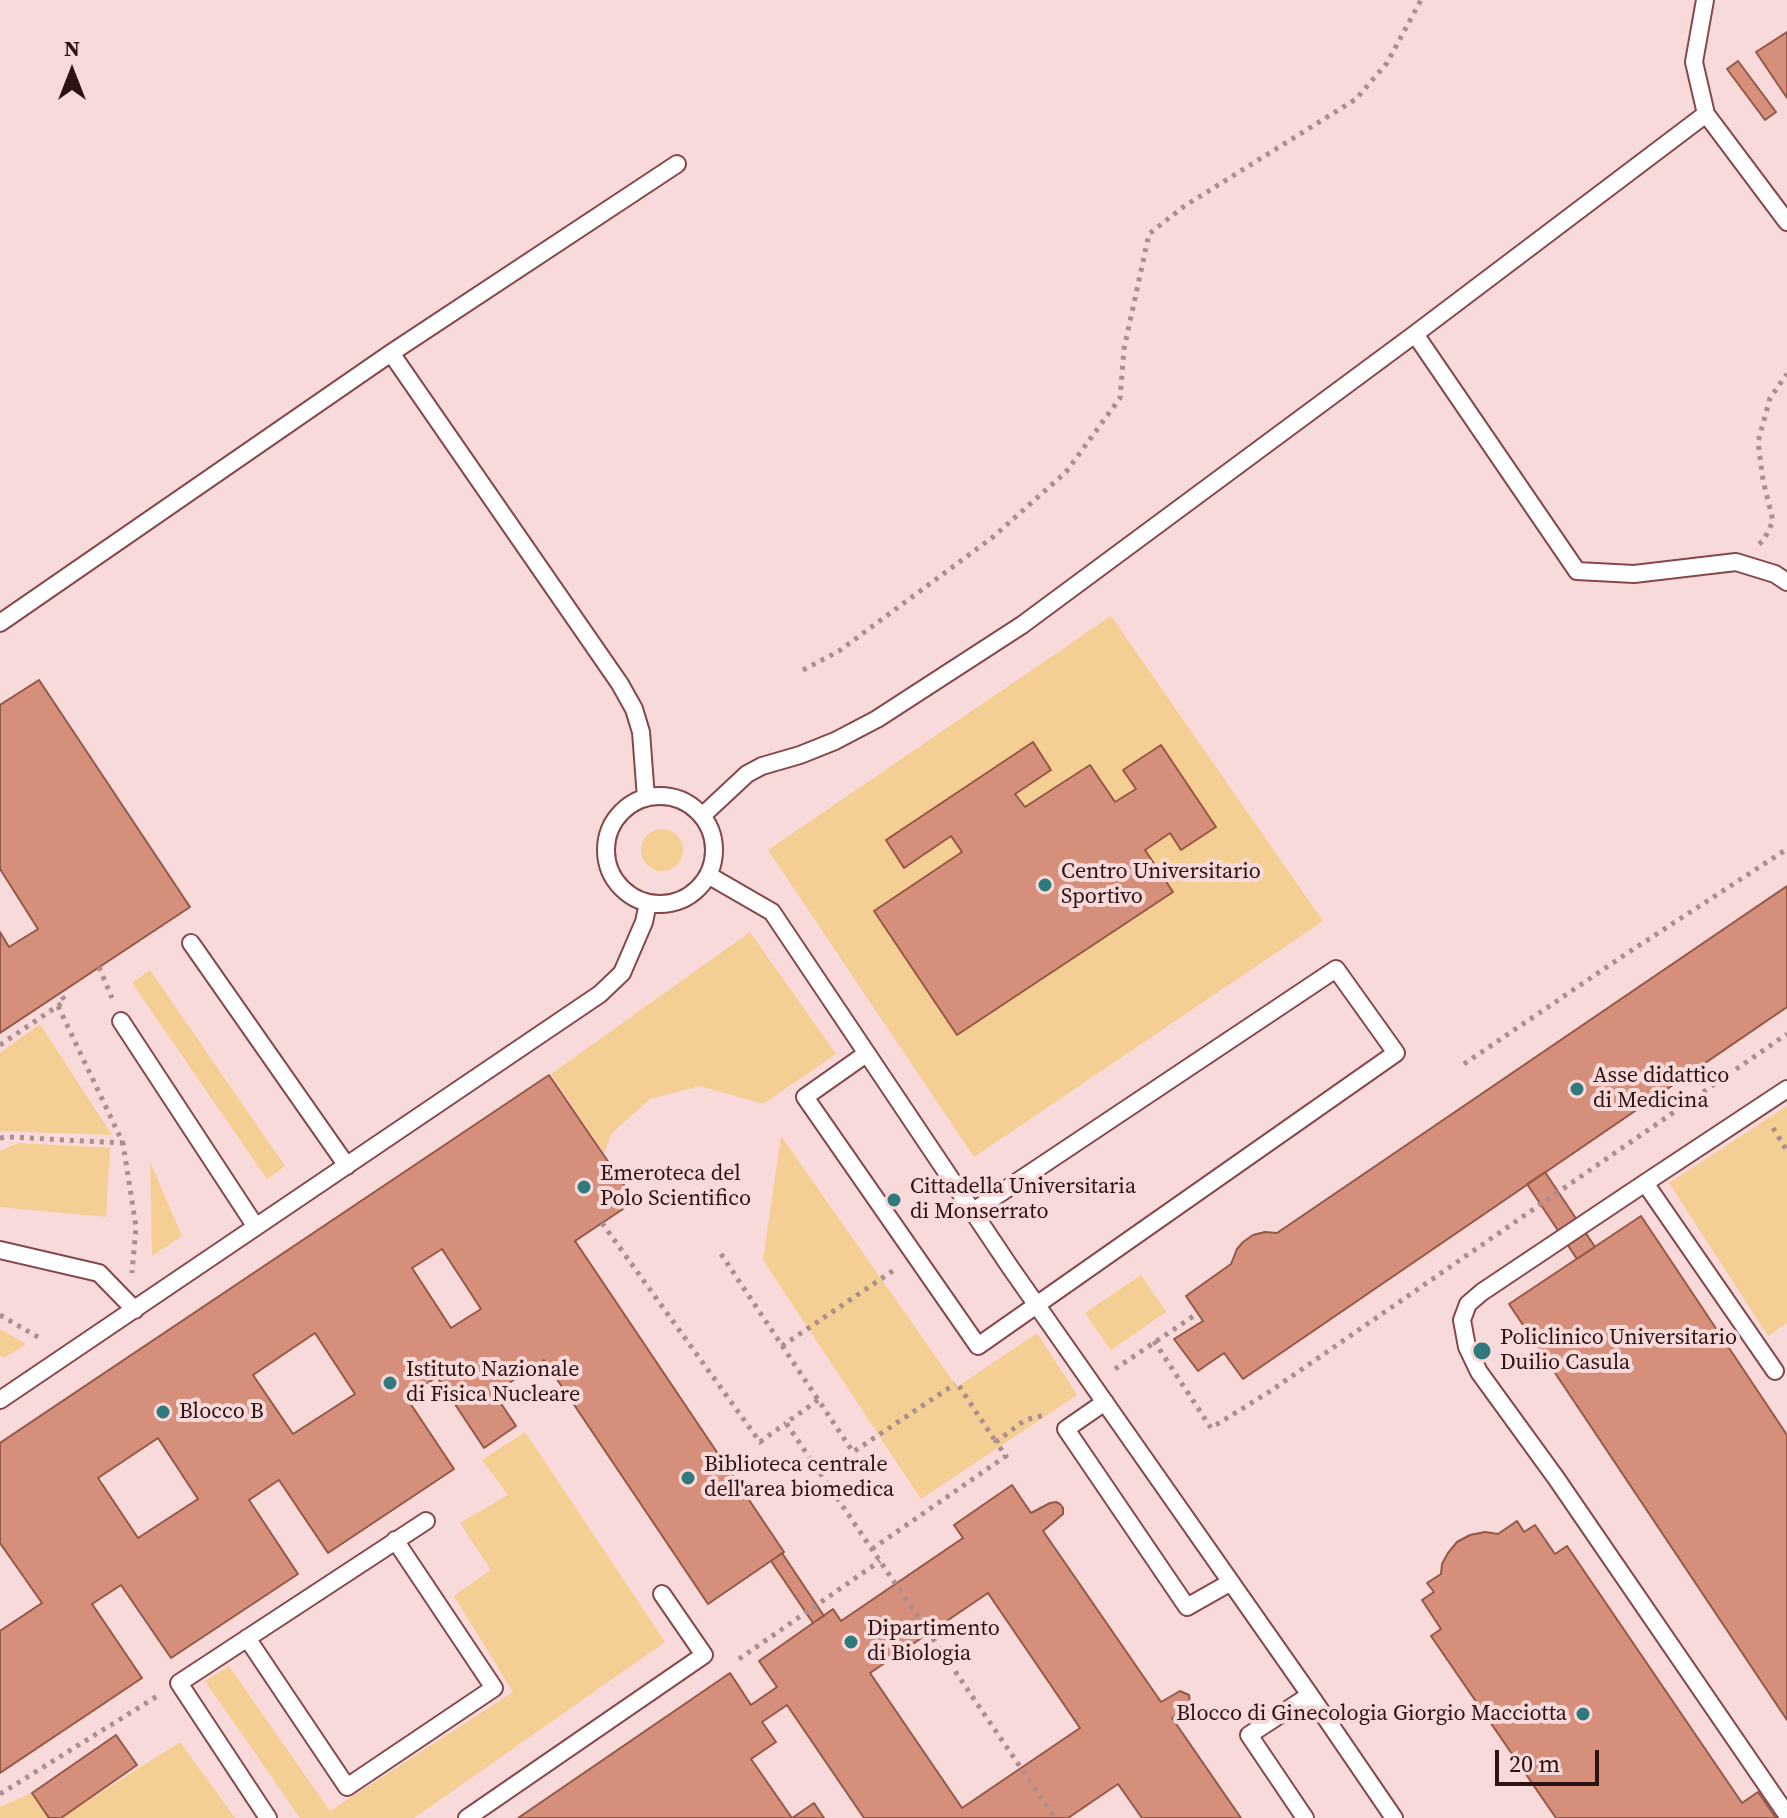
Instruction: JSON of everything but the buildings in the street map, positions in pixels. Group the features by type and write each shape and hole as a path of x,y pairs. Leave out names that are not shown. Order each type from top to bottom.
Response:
{"lane":[{"path":"1705,0 1694,62 1706,114 1787,222"},
{"path":"702,816 747,774 835,741 877,719 1022,625 1706,114"},
{"path":"0,623 391,353 677,164"},
{"path":"1415,334 1577,571 1634,574 1736,562 1775,574 1787,582"},
{"path":"391,353 620,684 634,709 641,732 646,798"},
{"path":"664,796 681,800 702,816 714,840 714,858 708,875 698,889 683,899 666,904 648,903 631,896 618,884 609,868 606,851 608,834 617,817 630,805 646,798 664,796"},
{"path":"708,875 772,912 972,1212 1394,1818"},
{"path":"0,1400 600,994 622,973 644,922 648,903"},
{"path":"191,943 347,1166"},
{"path":"866,1054 805,1097 978,1346 1396,1053 1336,969 972,1212"},
{"path":"121,1021 256,1227"},
{"path":"1787,1089 1482,1292 1468,1304 1462,1320 1467,1347 1479,1372 1556,1478 1787,1815"},
{"path":"1645,1183 1775,1371"},
{"path":"0,1250 99,1273 135,1310"},
{"path":"1105,1402 1066,1429 1187,1607 1231,1582"},
{"path":"268,1818 179,1683 426,1521"},
{"path":"247,1638 347,1787 494,1688 395,1540"},
{"path":"467,1818 704,1655 662,1594"},
{"path":"1305,1818 1249,1735 1310,1695"}],"path":[{"path":"803,670 839,651 993,537 1066,472 1120,398 1124,349 1149,234 1183,207 1356,99 1387,63 1421,0"},
{"path":"1736,562 1764,540 1773,521 1758,442 1770,398 1787,374"},
{"path":"1464,1064 1787,849"},
{"path":"99,967 121,1021"},
{"path":"0,1045 65,1001 60,993"},
{"path":"58,1006 123,1143 136,1227 131,1282"},
{"path":"1154,1341 1211,1428 1269,1392 1787,1034"},
{"path":"0,1138 123,1143"},
{"path":"602,1223 760,1442 818,1400"},
{"path":"721,1254 853,1452 957,1385 1006,1456 872,1549"},
{"path":"782,1346 915,1255"},
{"path":"1115,1369 1198,1313"},
{"path":"0,1315 51,1344"},
{"path":"996,1442 1025,1420 1047,1415"},
{"path":"786,1423 1055,1818"},
{"path":"739,1659 880,1561"},
{"path":"0,1794 179,1683"}],"shaded area":[{"name":"Centro Universitario Sportivo","path":"1111,616 1323,921 974,1157 768,850"},
{"path":"662,829 677,835 683,850 677,865 662,871 647,865 641,850 647,835"},
{"path":"750,932 836,1054 763,1104 700,1086 650,1099 612,1133 604,1153 551,1074"},
{"path":"150,970 285,1166 267,1179 132,983"},
{"path":"40,1024 112,1135 0,1131 0,1053"},
{"path":"1787,1106 1787,1323 1768,1336 1669,1183"},
{"path":"781,1136 957,1387 1037,1333 1077,1395 921,1499 763,1260"},
{"path":"18,1143 110,1148 106,1217 0,1207 0,1151"},
{"path":"150,1162 182,1236 152,1256"},
{"path":"1141,1275 1166,1312 1111,1350 1085,1313"},
{"path":"0,1329 26,1344 4,1358 0,1355"},
{"path":"525,1432 665,1642 414,1818 300,1818 205,1681 229,1666 330,1811 513,1692 454,1596 491,1570 460,1523 508,1495 482,1460"},
{"path":"180,1742 235,1818 61,1818"},
{"path":"32,1793 49,1818 0,1818 0,1807"}],"place":[{"name":"Centro Universitario Sportivo","path":"1045,885"},
{"name":"Asse didattico di Medicina","path":"1577,1089"},
{"name":"Emeroteca del Polo Scientifico","path":"584,1187"},
{"name":"Cittadella Universitaria di Monserrato","path":"894,1200"},
{"name":"Policlinico Universitario Duilio Casula","path":"1482,1351"},
{"name":"Istituto Nazionale di Fisica Nucleare","path":"390,1383"},
{"name":"Blocco B","path":"163,1412"},
{"name":"Biblioteca centrale dell'area biomedica","path":"688,1478"},
{"name":"Dipartimento di Biologia","path":"851,1642"},
{"name":"Blocco di Ginecologia Giorgio Macciotta","path":"1583,1714"}]}
